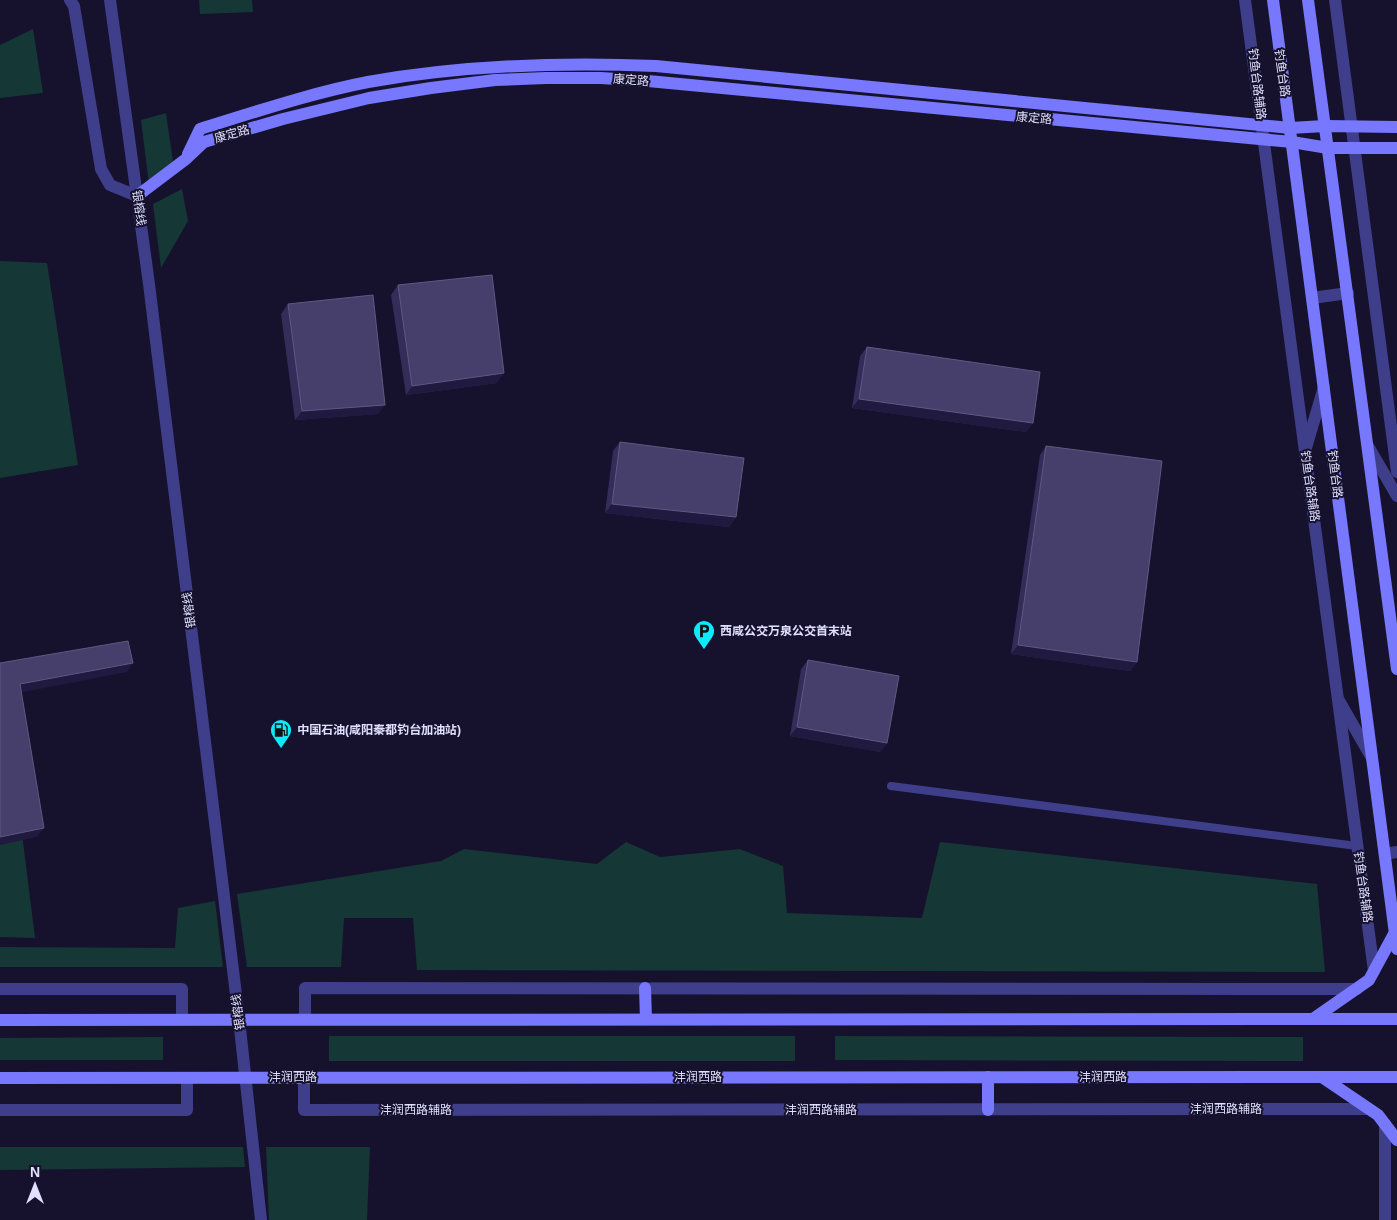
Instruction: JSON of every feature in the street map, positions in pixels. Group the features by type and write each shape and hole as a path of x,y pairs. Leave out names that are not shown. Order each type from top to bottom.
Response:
{"main road":[{"name":"钓鱼台路","path":"1273,0 1372,758 1391,853 1397,949"},
{"path":"1308,0 1397,669"},
{"name":"康定路","path":"186,159 200,129 366,82 468,68 560,63 656,66 1290,128 1397,126"},
{"name":"康定路","path":"186,159 204,142 283,119 369,98 431,88 546,78 602,78 648,81 1292,142 1328,148 1397,148"},
{"path":"137,196 186,159"},
{"path":"1313,1019 1369,980 1395,932"},
{"path":"645,988 646,1019"},
{"path":"0,1020 1397,1019"},
{"path":"988,1077 988,1110"},
{"path":"1322,1077 1378,1115 1397,1140"},
{"name":"沣润西路","path":"0,1078 1397,1077"}],"street":[{"path":"70,0 74,6 101,169 110,185 137,196"},
{"name":"银榕线","path":"110,0 149,284 239,1019 261,1220"},
{"name":"钓鱼台路辅路","path":"1246,0 1374,971"},
{"path":"1335,0 1397,472"},
{"path":"1312,298 1348,293"},
{"path":"1305,451 1324,387"},
{"path":"1368,446 1397,496"},
{"path":"1338,699 1372,758"},
{"path":"304,1019 304,988 1357,989"},
{"path":"0,989 182,989 182,1019"},
{"path":"0,1110 187,1110 187,1078"},
{"name":"沣润西路辅路","path":"304,1078 304,1110 1369,1109"},
{"path":"1385,1124 1385,1220"}],"lane":[{"path":"891,786 1357,846"}],"green space":[{"path":"199,0 252,0 253,12 200,14"},
{"path":"33,29 43,93 0,98 0,45"},
{"path":"166,113 174,169 149,184 141,120"},
{"path":"182,189 188,221 161,268 153,204"},
{"path":"0,261 47,263 78,465 0,478"},
{"path":"22,834 35,938 0,937 0,838"},
{"path":"626,842 660,857 740,849 783,866 787,913 922,918 940,842 1317,884 1325,972 417,970 413,918 344,918 341,967 247,967 237,894 441,861 464,849 597,864"},
{"path":"215,901 223,967 0,967 0,947 175,948 178,908"},
{"path":"329,1036 795,1036 795,1061 329,1061"},
{"path":"835,1036 1303,1037 1303,1061 835,1060"},
{"path":"163,1037 163,1060 0,1060 0,1038"},
{"path":"0,1147 243,1147 245,1167 0,1170"},
{"path":"266,1147 370,1147 367,1220 269,1220"}],"building":[{"path":"492,275 504,373 412,386 398,285"},
{"path":"373,295 385,405 302,411 288,304"},
{"path":"867,347 1040,372 1033,423 859,399"},
{"path":"620,442 744,458 736,517 612,504"},
{"path":"1046,446 1162,461 1137,662 1018,645"},
{"path":"128,641 133,663 20,684 44,828 0,837 0,663"},
{"path":"808,660 899,676 887,743 797,727"}],"place":[{"name":"西咸公交万泉公交首末站","path":"704,650"},
{"name":"中国石油(咸阳秦都钓台加油站)","path":"281,749"}]}
